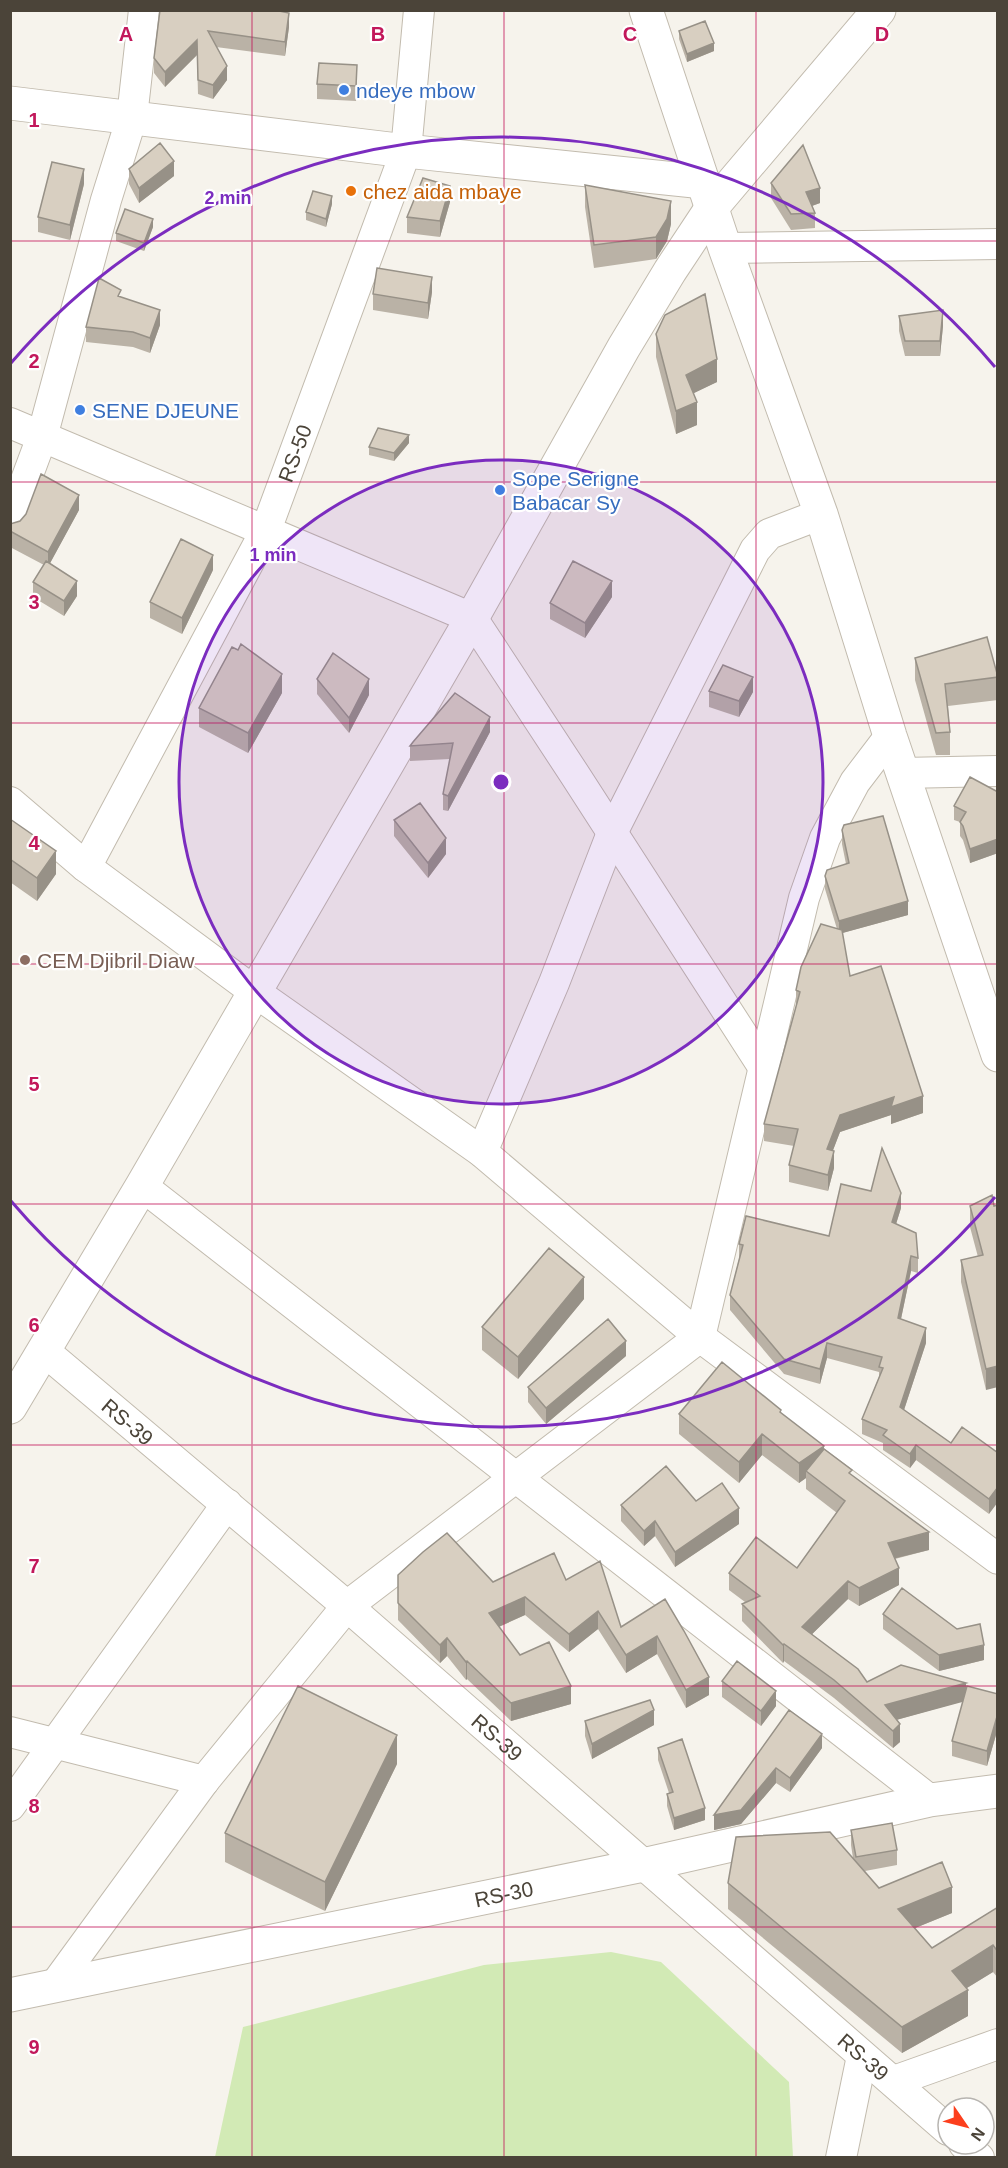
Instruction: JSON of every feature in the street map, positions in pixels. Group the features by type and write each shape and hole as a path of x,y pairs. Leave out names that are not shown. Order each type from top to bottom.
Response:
{"street":[{"path":"10,523 42,437 106,200 132,117 144,10"},
{"name":"RS-50","path":"86,867 266,530 406,151 419,10"},
{"path":"646,10 725,248 821,514 902,774 998,1054"},
{"path":"10,1407 142,1186 472,618 624,347 670,271 708,194 879,10"},
{"path":"10,103 406,151 708,194"},
{"path":"725,248 998,244"},
{"path":"10,423 472,618 764,1068"},
{"path":"482,1152 554,983 612,833 755,550 769,534 821,514"},
{"path":"55,1985 204,1781 347,1606 700,1337 804,898 825,838 855,783 890,736"},
{"path":"902,774 998,771"},
{"path":"10,802 86,867 255,992 482,1152 700,1337 998,1559"},
{"path":"142,1186 930,1800"},
{"name":"RS-39","path":"43,1350 347,1606 936,2119"},
{"path":"10,1806 227,1504"},
{"path":"10,1732 204,1781"},
{"name":"RS-30","path":"10,1995 643,1865 930,1800 998,1791"},
{"path":"894,2081 998,2044"},
{"path":"841,2157 862,2056"}],"green space":[{"path":"611,1952 661,1962 789,2082 793,2157 215,2157 243,2027 484,1965"}],"building":[{"path":"160,10 274,10 289,13 285,42 208,31 227,66 213,85 198,80 197,40 165,72 154,58"},
{"path":"705,21 714,43 687,54 679,31"},
{"path":"319,63 357,65 356,86 317,84"},
{"path":"160,143 174,161 139,188 129,169"},
{"path":"803,145 820,188 806,192 815,213 791,214 771,183"},
{"path":"52,162 84,169 70,225 38,217"},
{"path":"423,178 450,186 440,221 407,217"},
{"path":"585,185 671,201 667,219 656,237 594,245"},
{"path":"313,191 332,196 326,219 306,212"},
{"path":"125,209 153,219 144,243 116,233"},
{"path":"377,268 432,277 428,303 373,294"},
{"path":"99,278 121,290 118,296 160,310 150,338 133,332 86,327"},
{"path":"705,294 717,359 686,375 697,402 676,411 656,334 665,315"},
{"path":"943,310 940,341 905,341 899,316"},
{"path":"378,428 409,435 394,453 369,447"},
{"path":"41,474 79,495 48,552 10,531 10,524 20,521 26,514"},
{"path":"181,539 213,555 182,618 150,602"},
{"path":"46,561 77,581 64,601 33,582"},
{"path":"573,561 612,581 585,623 550,603"},
{"path":"987,637 998,677 945,684 950,732 936,733 915,658"},
{"path":"241,644 282,674 248,733 199,708 232,647 238,650"},
{"path":"333,653 369,679 349,718 317,679"},
{"path":"723,665 753,677 739,701 709,691"},
{"path":"455,693 490,717 448,796 443,794 453,743 410,746"},
{"path":"970,777 998,792 998,839 970,849 960,822 966,812 954,806"},
{"path":"420,803 446,838 428,863 394,820"},
{"path":"883,816 908,901 839,921 825,876 827,870 849,863 842,830 844,825"},
{"path":"10,819 56,851 37,878 10,859"},
{"path":"821,924 842,930 850,976 881,966 923,1096 891,1107 894,1097 840,1115 827,1149 834,1151 828,1175 789,1165 798,1129 764,1124 800,992 796,990 801,967"},
{"path":"882,1148 901,1193 892,1222 916,1233 918,1258 911,1256 898,1318 926,1328 900,1407 951,1443 962,1427 998,1453 998,1487 989,1499 916,1445 910,1454 883,1435 887,1430 862,1419 883,1368 879,1367 882,1357 827,1343 820,1369 784,1359 730,1295 743,1245 739,1244 746,1216 829,1236 841,1184 871,1191"},
{"path":"992,1195 994,1206 998,1205 998,1366 986,1369 961,1260 983,1255 970,1206"},
{"path":"549,1248 584,1277 518,1357 482,1327"},
{"path":"608,1319 626,1341 546,1408 528,1387"},
{"path":"722,1362 824,1446 799,1463 762,1434 739,1462 679,1414"},
{"path":"824,1449 852,1470 849,1473 929,1532 888,1543 899,1568 859,1588 848,1581 802,1627 858,1669 867,1682 901,1665 966,1683 885,1705 900,1724 893,1731 834,1680 783,1645 742,1604 760,1596 729,1573 756,1537 797,1568 845,1501 806,1471"},
{"path":"666,1466 696,1501 722,1483 739,1508 675,1552 655,1521 644,1531 621,1505"},
{"path":"447,1533 493,1582 554,1553 566,1580 600,1561 621,1627 665,1599 709,1677 686,1690 657,1636 626,1655 598,1611 569,1634 525,1597 489,1613 520,1655 549,1642 571,1686 511,1703 466,1662 447,1638 440,1645 398,1603 398,1575"},
{"path":"902,1588 957,1629 980,1624 984,1645 939,1655 883,1614"},
{"path":"737,1661 776,1691 761,1711 722,1681"},
{"path":"298,1686 397,1735 325,1882 225,1833"},
{"path":"967,1686 998,1694 998,1713 987,1751 952,1741"},
{"path":"650,1700 654,1710 592,1744 585,1721"},
{"path":"789,1710 822,1734 790,1778 776,1768 741,1810 714,1815"},
{"path":"682,1739 705,1808 674,1818 667,1794 673,1792 658,1748"},
{"path":"892,1823 897,1850 856,1857 851,1830"},
{"path":"830,1832 879,1888 942,1862 952,1887 898,1909 932,1948 998,1907 998,1952 993,1945 952,1971 968,1990 902,2027 728,1883 736,1837"}],"place":[{"name":"ndeye mbow","path":"344,90"},
{"name":"chez aida mbaye","path":"351,191"},
{"name":"SENE DJEUNE","path":"80,410"},
{"name":"Sope Serigne Babacar Sy","path":"500,490"},
{"name":"CEM Djibril Diaw","path":"25,960"}]}
